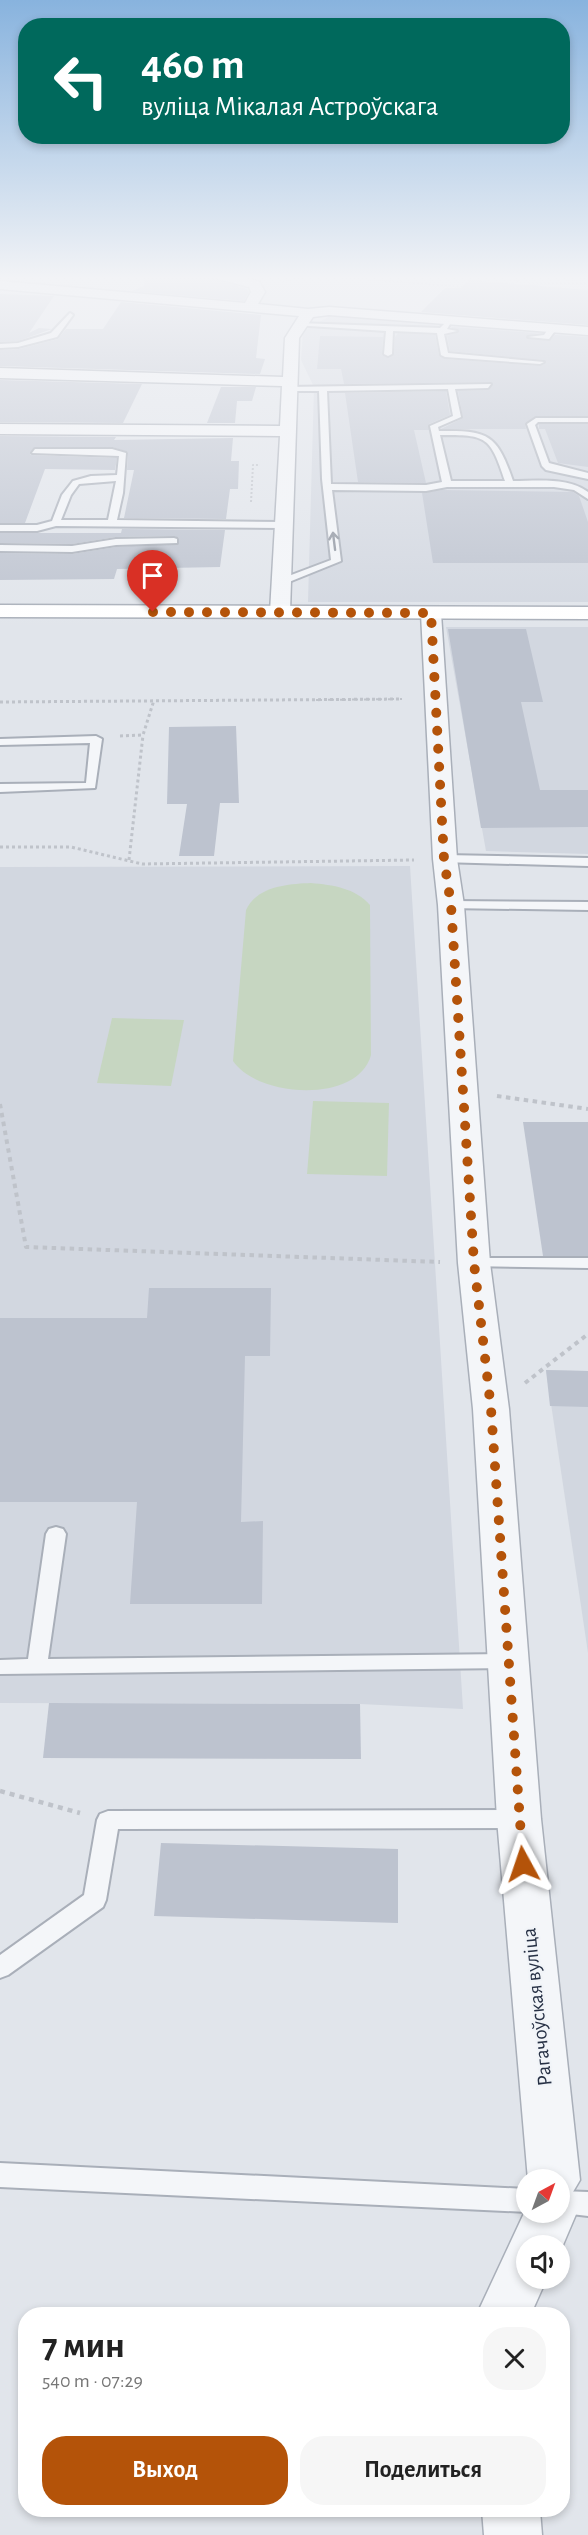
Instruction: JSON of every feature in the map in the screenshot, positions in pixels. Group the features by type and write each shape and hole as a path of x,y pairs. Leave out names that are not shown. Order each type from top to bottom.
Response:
{"main road":[{"path":"0,611 588,613"}],"street":[{"path":"280,612 281,525 289,394"},
{"path":"0,429 288,431"},
{"name":"Рагачоўская вуліца","path":"431,613 444,859 451,905 474,1263 491,1409 519,1819 553,2169"},
{"path":"507,2307 516,2288"},
{"path":"512,2517 513,2535"}],"lane":[{"path":"281,582 336,561 327,487 323,394"},
{"path":"447,484 434,426 457,417 452,394"},
{"path":"588,420 536,420 531,424 549,468 588,476"},
{"path":"435,434 479,435 491,439 498,446 510,484"},
{"path":"35,451 112,452 123,455 112,523"},
{"path":"56,523 69,486 76,481 121,478"},
{"path":"327,487 426,488 447,484 554,484 577,488 588,496"},
{"path":"0,528 37,528 56,523 281,525"},
{"path":"0,548 72,549 116,542 174,541"},
{"path":"0,742 96,738 91,786 0,788"},
{"path":"444,859 588,862"},
{"path":"451,905 588,906"},
{"path":"474,1263 588,1263"},
{"path":"37,1666 56,1534"},
{"path":"0,1667 508,1661"},
{"path":"0,1968 95,1900 108,1820 519,1819"},
{"path":"0,2175 516,2201"},
{"path":"570,2203 588,2204"}],"path":[{"path":"0,702 402,699"},
{"path":"129,860 143,735 154,700"},
{"path":"96,738 143,735"},
{"path":"0,847 72,847 142,864 444,859"},
{"path":"463,1091 588,1109"},
{"path":"0,1104 26,1247 474,1263"},
{"path":"491,1409 588,1334"},
{"path":"0,1791 108,1820"}],"shaded area":[{"path":"314,394 588,394 588,602 308,602"},
{"path":"446,627 588,627 588,854 486,851"},
{"path":"410,866 463,1709 360,1704 0,1703 0,867"},
{"path":"546,1370 588,1371 588,1653"}],"green space":[{"path":"311,883 351,891 370,905 371,1055 362,1071 347,1082 328,1088 306,1090 263,1083 246,1073 233,1061 246,910 251,902 265,891 293,884"},
{"path":"112,1018 184,1020 171,1086 97,1083"},
{"path":"313,1101 389,1103 387,1176 307,1174"}],"building":[{"path":"0,394 137,394 123,423 0,422"},
{"path":"218,394 254,394 252,401 237,401 235,423 207,423"},
{"path":"345,394 447,394 450,415 429,424 429,430 414,430 426,483 358,482"},
{"path":"459,394 588,394 588,416 536,416 525,423 526,429 441,429 463,418"},
{"path":"539,424 588,424 588,467 558,463 545,429 539,429"},
{"path":"0,436 116,437 114,440 233,438 231,461 239,461 238,489 230,489 226,519 124,518 134,470 127,470 128,452 112,447 35,447 30,455 117,458 115,470 45,469 25,523 0,523"},
{"path":"442,490 573,492 579,496 588,522 588,563 433,563 422,493"},
{"path":"122,529 225,530 220,567 117,569 114,579 0,580 0,553 72,554 116,547 179,543 179,538 174,536 116,537 72,544 0,543 0,533 121,533"},
{"path":"448,629 526,629 543,702 521,702 540,790 588,790 588,827 481,828"},
{"path":"236,726 239,803 220,803 214,856 179,856 187,804 167,804 169,727"},
{"path":"523,1122 588,1122 588,1256 543,1256"},
{"path":"149,1288 271,1288 270,1356 245,1356 241,1522 263,1521 262,1604 130,1604 137,1502 0,1502 0,1318 147,1318"},
{"path":"546,1370 588,1371 588,1407 550,1406"},
{"path":"49,1703 360,1704 361,1759 43,1758"},
{"path":"161,1843 398,1849 398,1923 154,1916"}],"route":[{"path":"153,612 431,613 444,859 451,905 474,1263 491,1409 523,1864"}]}
